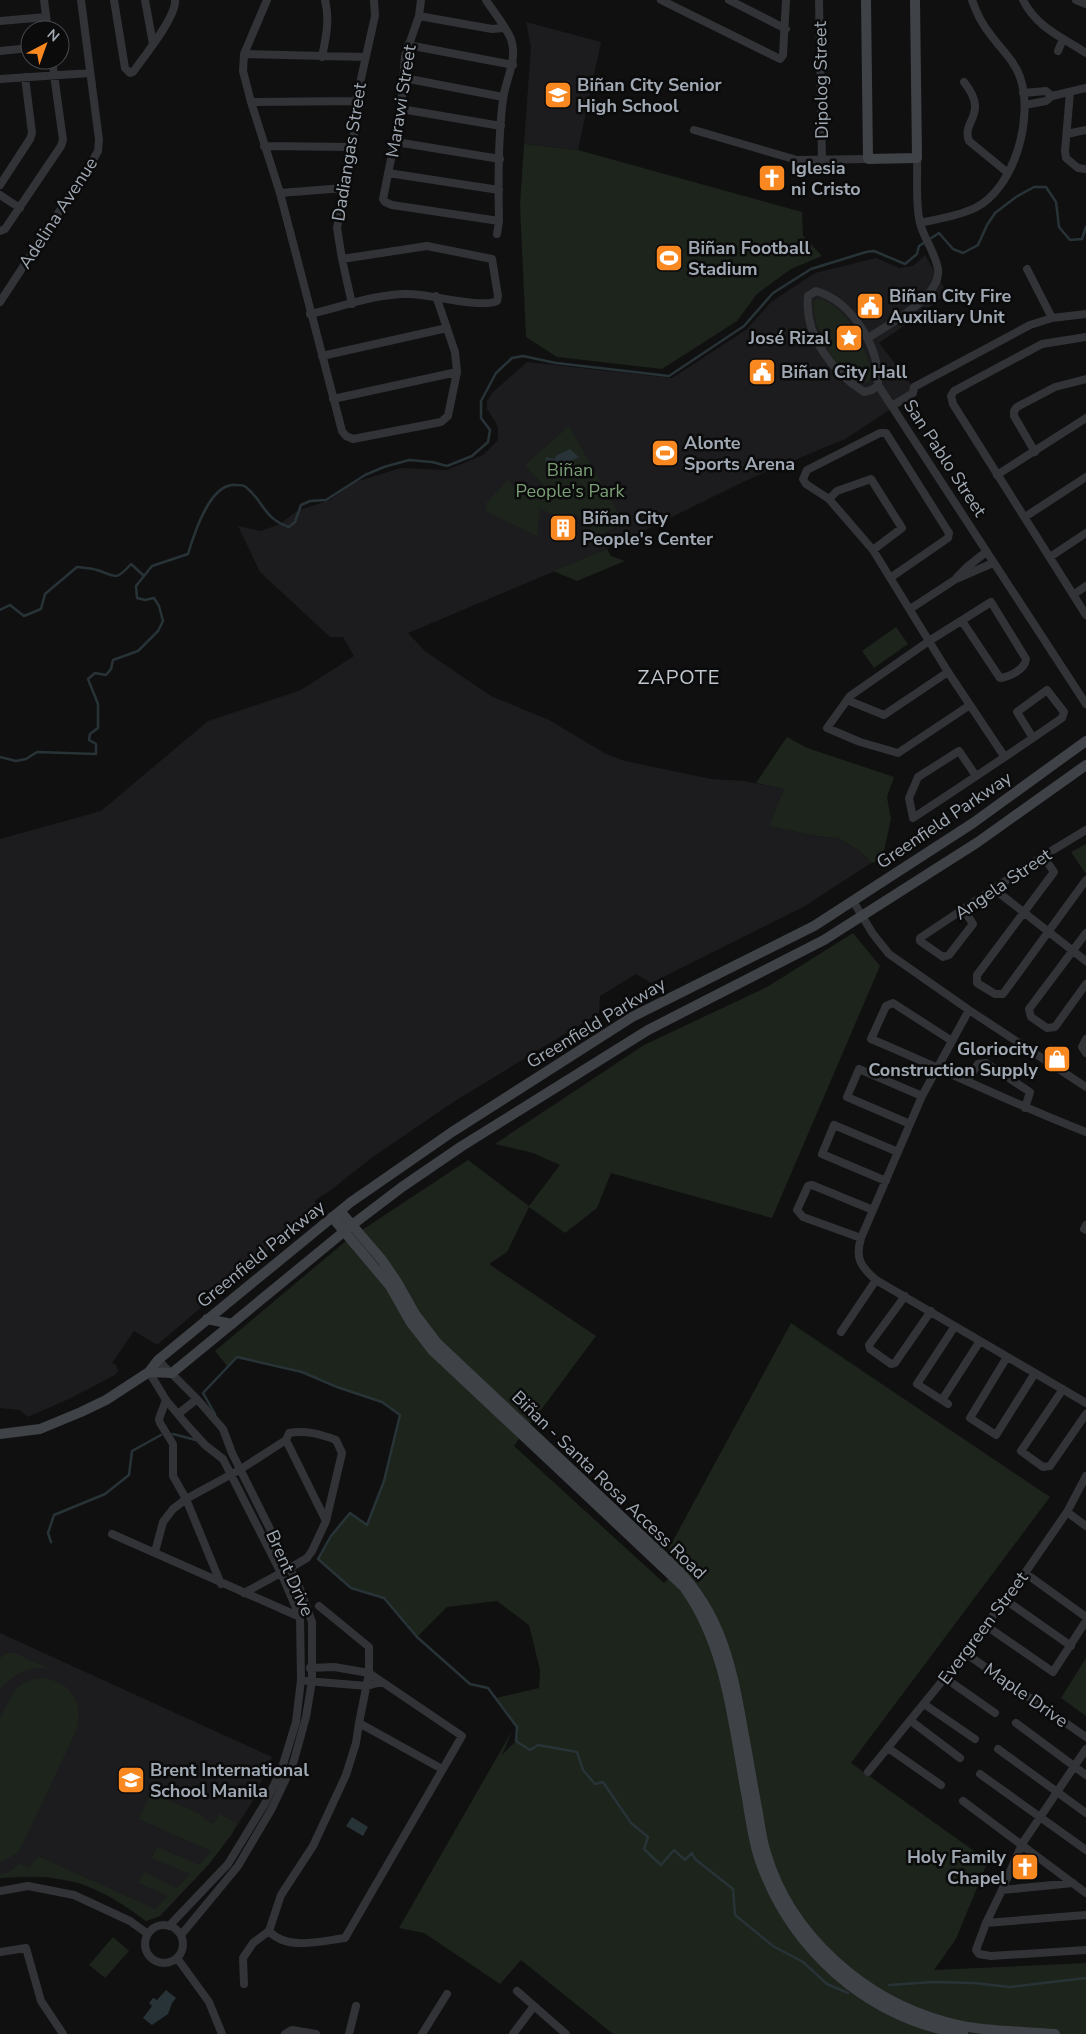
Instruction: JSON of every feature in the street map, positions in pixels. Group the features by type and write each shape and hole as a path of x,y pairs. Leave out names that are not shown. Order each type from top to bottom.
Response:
{"main road":[{"path":"866,0 868,159 918,158 915,0"},
{"name":"Greenfield Parkway","path":"0,1434 34,1430 66,1419 106,1400 149,1372 158,1360 336,1214 452,1132 632,1018 814,926 973,823 1086,740"},
{"name":"Greenfield Parkway","path":"172,1373 348,1228 402,1187 648,1030 824,940 978,842 1086,765"},
{"path":"742,962 750,978"},
{"name":"Biñan - Santa Rosa Access Road","path":"336,1214 397,1282 415,1314 437,1344 687,1584 706,1606 730,1662 757,1833 777,1880 800,1920 838,1963 885,2003 922,2024 963,2034"},
{"path":"207,1319 232,1324"},
{"path":"149,1372 172,1373"},
{"name":"Biñan - Santa Rosa Access Road","path":"885,2003 963,2026 1055,2034"}],"street":[{"path":"44,0 46,20"},
{"name":"Adelina Avenue","path":"0,302 98,151 99,140 81,0"},
{"path":"114,0 127,72 132,72 152,44 174,11 175,0"},
{"path":"145,0 152,44"},
{"path":"267,0 244,54 243,71 264,146 280,193 342,431 346,436 353,439 441,422 448,416 458,372 455,352 436,296"},
{"path":"322,57 328,28 326,0"},
{"name":"Dadiangas Street","path":"352,304 337,228 353,147 356,101 375,16 374,0"},
{"name":"Marawi Street","path":"421,0 419,16 405,56 401,109 396,142 383,195 385,202 392,205 499,221"},
{"path":"486,0 510,38 512,64 503,97 498,190 499,221 496,234"},
{"path":"661,0 780,59 783,55 786,29 786,0"},
{"path":"728,0 786,29"},
{"name":"Dipolog Street","path":"819,0 822,160"},
{"path":"920,223 956,215 976,208 996,191 1008,173 1019,146 1025,105 1024,93 1014,64 988,32 972,0"},
{"path":"1023,0 1039,23 1086,54"},
{"path":"1076,0 1086,4"},
{"path":"419,16 492,29 504,28"},
{"path":"0,21 46,17"},
{"path":"1058,50 1063,39"},
{"path":"408,45 512,64"},
{"path":"0,51 20,49"},
{"path":"244,54 366,57"},
{"path":"1,231 20,208 61,146 63,140 54,70"},
{"path":"0,79 90,73"},
{"path":"0,185 32,133 25,77"},
{"path":"404,78 503,97"},
{"path":"964,82 974,96 976,108 968,132 969,141 1008,173"},
{"path":"1025,105 1046,101 1052,96 1086,88"},
{"path":"1024,93 1046,91 1052,96"},
{"path":"1070,92 1066,158 1078,168 1086,169"},
{"path":"251,102 356,101"},
{"path":"401,109 501,126"},
{"path":"694,130 797,160 868,159"},
{"path":"1067,134 1086,130"},
{"path":"396,142 500,159"},
{"path":"264,146 353,147"},
{"path":"868,338 916,306 926,296 938,277 933,250 920,223 918,158"},
{"path":"388,173 498,190"},
{"path":"280,193 344,188"},
{"path":"0,195 20,208"},
{"path":"310,314 408,294 436,296 468,302 492,304 497,302 498,296 492,259 427,246 342,259"},
{"path":"1027,269 1052,318"},
{"name":"San Pablo Street","path":"878,385 872,390 864,392 848,381 824,353 809,322 808,296 816,291 835,301 849,313 868,338 879,372 878,385 1086,704"},
{"path":"892,406 913,393 914,387 1030,326 1052,318 1086,314"},
{"path":"322,356 447,328"},
{"path":"1086,337 1042,344 954,391 952,396 953,404 1086,615"},
{"path":"333,399 458,372"},
{"path":"1035,452 1014,416 1016,407 1055,387 1086,379"},
{"path":"997,475 1086,418"},
{"path":"890,578 948,538 949,533 886,433 880,432 807,470 803,475 806,484 829,499 873,550 890,578 910,609 948,672 1004,756"},
{"path":"1025,517 1086,477"},
{"path":"829,499 837,491 871,479 902,528 873,550"},
{"path":"1050,558 1086,534"},
{"path":"956,579 967,567 986,552"},
{"path":"910,609 956,579 993,562"},
{"path":"1073,594 1086,586"},
{"path":"962,621 1000,678 1004,678 1026,664 1026,659 991,602 929,641 846,700 827,728 860,742 898,753 970,705"},
{"path":"846,700 884,714 948,672"},
{"path":"976,776 959,751 918,777 908,798 913,818 968,782 1004,756 1033,738 1064,715 1064,712 1048,690 1018,712 1033,738"},
{"name":"Angela Street","path":"964,910 973,924 949,955 943,956 920,941 920,938 1043,856 1086,830"},
{"path":"1043,856 1054,872 977,975 977,983 995,994 1003,994 1086,880"},
{"path":"994,889 1086,961"},
{"path":"852,901 873,934 889,954 969,1010 1086,1087"},
{"path":"1086,933 1029,1009 1031,1017 1047,1028 1055,1027 1086,984"},
{"path":"952,1041 893,1003 886,1006 871,1039 1025,1108 1086,1132"},
{"path":"969,1010 922,1096 860,1238 857,1251 861,1263 876,1280 1086,1402"},
{"path":"1086,1039 1082,1047 1086,1053"},
{"path":"967,1081 978,1064 986,1064 1030,1092 1025,1108"},
{"path":"910,1124 848,1097 859,1069 922,1096"},
{"path":"886,1181 822,1154 834,1125 898,1152"},
{"path":"860,1238 810,1220 799,1214 797,1210 808,1186 812,1185 873,1210"},
{"path":"1086,1225 1084,1229 1086,1230"},
{"path":"841,1332 876,1280"},
{"path":"904,1296 869,1346 870,1349 891,1364 895,1364 931,1311"},
{"path":"955,1326 917,1384 945,1402 980,1341"},
{"path":"1007,1357 970,1418 996,1435 1035,1373"},
{"name":"Brent Drive","path":"158,1360 197,1399 223,1429 232,1453 311,1614 312,1681 306,1717 292,1764 271,1810 238,1866 181,1935"},
{"name":"Brent Drive","path":"149,1372 166,1400 205,1445 223,1459 231,1474 281,1573 300,1617 302,1668 294,1730 284,1764 264,1805 228,1864 169,1926"},
{"path":"1063,1389 1020,1451 1043,1467 1050,1466 1086,1414"},
{"path":"178,1414 197,1399"},
{"path":"166,1400 160,1424 173,1444 173,1476 186,1499 221,1584"},
{"path":"155,1552 163,1522 173,1509 186,1499 241,1469 286,1440 289,1433 300,1431 313,1432 336,1440 342,1453 326,1521 306,1558 244,1593"},
{"path":"286,1440 326,1521"},
{"name":"Evergreen Street","path":"868,1772 965,1653 1025,1572 1084,1486 1086,1476"},
{"path":"1067,1512 1086,1526"},
{"path":"112,1534 155,1552 221,1584 300,1617"},
{"path":"985,1625 1053,1672 1071,1646 1086,1619 1025,1572"},
{"path":"1004,1599 1071,1646"},
{"path":"244,1984 243,1958 253,1943 269,1931 282,1895 313,1846 346,1776 356,1742 369,1673 369,1647 319,1606"},
{"name":"Maple Drive","path":"965,1653 1086,1737"},
{"path":"269,1931 276,1938 296,1943 345,1938 413,1824 462,1736 369,1673 334,1667 302,1668"},
{"path":"945,1678 995,1713"},
{"path":"301,1680 367,1686 382,1682"},
{"path":"924,1704 975,1739"},
{"path":"911,1721 960,1758"},
{"path":"359,1723 442,1769"},
{"path":"1016,1723 1086,1775"},
{"path":"888,1748 941,1785"},
{"path":"998,1749 1086,1813"},
{"path":"1086,1749 1039,1816 1022,1844 986,1923 976,1950 979,1954 991,1956 1086,1950"},
{"path":"980,1774 1086,1850"},
{"path":"963,1801 1086,1893"},
{"path":"264,1805 271,1810"},
{"path":"1002,1890 1073,1883"},
{"path":"0,1891 28,1886 74,1895 130,1921 148,1934"},
{"path":"201,1892 210,1900"},
{"path":"986,1923 1086,1915"},
{"path":"158,1926 169,1926 181,1935 183,1947 177,1958 166,1963 154,1960 146,1951 145,1945 148,1934 158,1926"},
{"path":"0,1952 26,1948 42,2001 63,2034"},
{"path":"177,1958 209,2002 222,2034"},
{"path":"516,1992 566,2034"},
{"path":"422,2034 447,1994"},
{"path":"349,2034 356,2006"},
{"path":"513,2034 534,2006"},
{"path":"284,2034 292,2030 316,2034"}],"shaded area":[{"name":"Biñan City Senior High School","path":"526,22 601,42 578,150 524,144 531,47"},
{"path":"925,255 947,293 920,315 879,343 917,392 845,439 745,481 607,549 408,633 426,652 491,696 549,720 606,754 625,761 711,779 745,781 784,789 770,826 817,836 838,838 860,851 871,863 805,906 651,983 636,974 600,996 599,1013 455,1101 374,1156 327,1193 315,1200 315,1211 157,1345 134,1331 112,1363 116,1365 118,1371 115,1375 71,1398 28,1417 20,1410 0,1408 0,839 101,811 208,721 301,690 354,656 343,637 330,637 260,572 238,526 261,531 280,524 297,511 330,500 355,482 401,468 447,470 483,455 498,440 498,428 487,409 487,401 492,393 527,362 672,378 746,330 771,302 815,273 876,258 899,268 913,266"},
{"path":"570,449 579,457 567,464 560,465 559,475 552,476 549,472 550,465 545,463 546,457 554,459 557,455"},
{"name":"Brent International School Manila","path":"0,1633 272,1757 251,1804 232,1834 209,1864 160,1916 146,1921 114,1898 80,1883 45,1877 0,1878"},
{"path":"352,1817 368,1827 363,1836 346,1826"},
{"path":"166,1990 176,1998 168,2014 152,2025 143,2018 152,2006 149,2003 153,1998 157,2000"}],"green space":[{"name":"Biñan Football Stadium","path":"524,144 578,150 802,212 803,236 822,256 791,269 757,294 737,321 662,369 557,357 526,337 520,205"},
{"path":"818,298 838,310 854,328 865,350 872,372 869,382 859,382 849,376 830,352 822,338 814,311 814,301"},
{"name":"Biñan People's Park","path":"569,426 619,514 621,520 618,525 589,541 590,520 581,519 574,513 556,515 540,508 537,536 487,512 486,503 508,480 526,497 543,485 525,465"},
{"path":"607,549 611,556 625,561 577,581 553,571"},
{"path":"896,627 908,644 874,668 862,651"},
{"path":"787,737 807,748 894,777 887,797 891,819 882,860 871,863 860,851 838,838 817,836 769,826 784,789 756,783"},
{"path":"1086,844 1086,872 1085,873 1071,852"},
{"path":"853,933 880,966 772,1218 611,1173 597,1208 565,1233 529,1207 507,1252 489,1264 596,1336 514,1446 664,1583 683,1563 668,1550 791,1323 1050,1497 851,1763 988,1861 956,1939 934,1970 1086,1963 1086,2034 613,2034 521,1960 500,1984 424,1933 399,1928 512,1731 502,1755 516,1741 517,1727 496,1698 539,1688 540,1670 529,1625 497,1601 447,1607 417,1637 384,1598 351,1588 318,1559 331,1536 350,1513 367,1524 384,1481 400,1415 382,1402 337,1387 302,1372 237,1357 228,1367 215,1351 347,1240 468,1160 529,1206 560,1165 533,1153 495,1144 644,1045 767,987"},
{"path":"7,1653 14,1653 48,1668 21,1672 0,1689 0,1658"},
{"path":"1086,1658 1086,1716 1061,1698"},
{"path":"45,1678 63,1685 74,1696 78,1712 76,1731 23,1844 16,1854 0,1863 0,1718 15,1689 34,1679"},
{"path":"151,1792 204,1816 203,1819 214,1824 219,1814 236,1823 232,1834 209,1864 160,1916 146,1921 95,1889 78,1883 42,1877 0,1878 0,1875 20,1864 29,1868 38,1856 155,1909 168,1896 139,1883 144,1872 177,1888 190,1874 152,1858 157,1847 199,1865 211,1851 139,1819"},
{"path":"113,1937 129,1951 105,1978 89,1965"}],"waterway":[{"path":"0,757 16,761 26,759 37,752 96,754 96,744 89,740 90,734 98,728 98,704 88,679 95,673 106,675 111,669 113,660 138,651 158,631 163,621 159,606 154,598 145,600 137,598 136,586 152,566 188,554 204,511 218,492 227,486 239,485 246,487 269,515 289,527 295,522 301,505 310,501 326,500 365,475 384,467 409,460 432,462 447,466 472,456 488,442 490,430 481,418 481,401 496,373 512,358 523,356 556,363 669,376 744,326 773,293 811,269 874,251 905,264 917,254 919,246 939,233 953,249 963,253 978,245 995,213 1016,197 1034,187 1046,187 1056,202 1059,227 1070,240 1082,239 1086,227"},
{"path":"0,610 10,605 24,616 41,609 45,594 77,567 95,569 115,576 122,573 131,564 143,575"},
{"path":"215,1414 203,1393 237,1357 302,1372 337,1387 382,1402 400,1415 384,1481 367,1525 350,1513 331,1536 318,1559 351,1588 384,1598 417,1637 470,1684 488,1688 517,1727 516,1741 530,1750 538,1745 577,1752 583,1770 595,1784 603,1782 631,1823 648,1837 644,1849 661,1865 674,1850 685,1860 692,1853 695,1859 733,1889 735,1915 773,1946 803,1962 827,1984 848,1993"},
{"path":"173,1434 196,1440"},
{"path":"51,1542 48,1533 54,1515 105,1494 129,1475 132,1451 161,1435"},
{"path":"889,1985 934,1982 974,1983 1010,1987 1086,1978"}],"place":[{"name":"Biñan City Senior High School","path":"558,95"},
{"name":"Iglesia ni Cristo","path":"772,178"},
{"name":"Biñan Football Stadium","path":"669,258"},
{"name":"Biñan City Fire Auxiliary Unit","path":"870,306"},
{"name":"José Rizal","path":"849,338"},
{"name":"Biñan City Hall","path":"762,372"},
{"name":"Alonte Sports Arena","path":"665,453"},
{"name":"Biñan City People's Center","path":"563,528"},
{"name":"Gloriocity Construction Supply","path":"1057,1059"},
{"name":"Brent International School Manila","path":"131,1780"},
{"name":"Holy Family Chapel","path":"1025,1867"}],"district":[{"name":"ZAPOTE","path":"679,677"}]}
